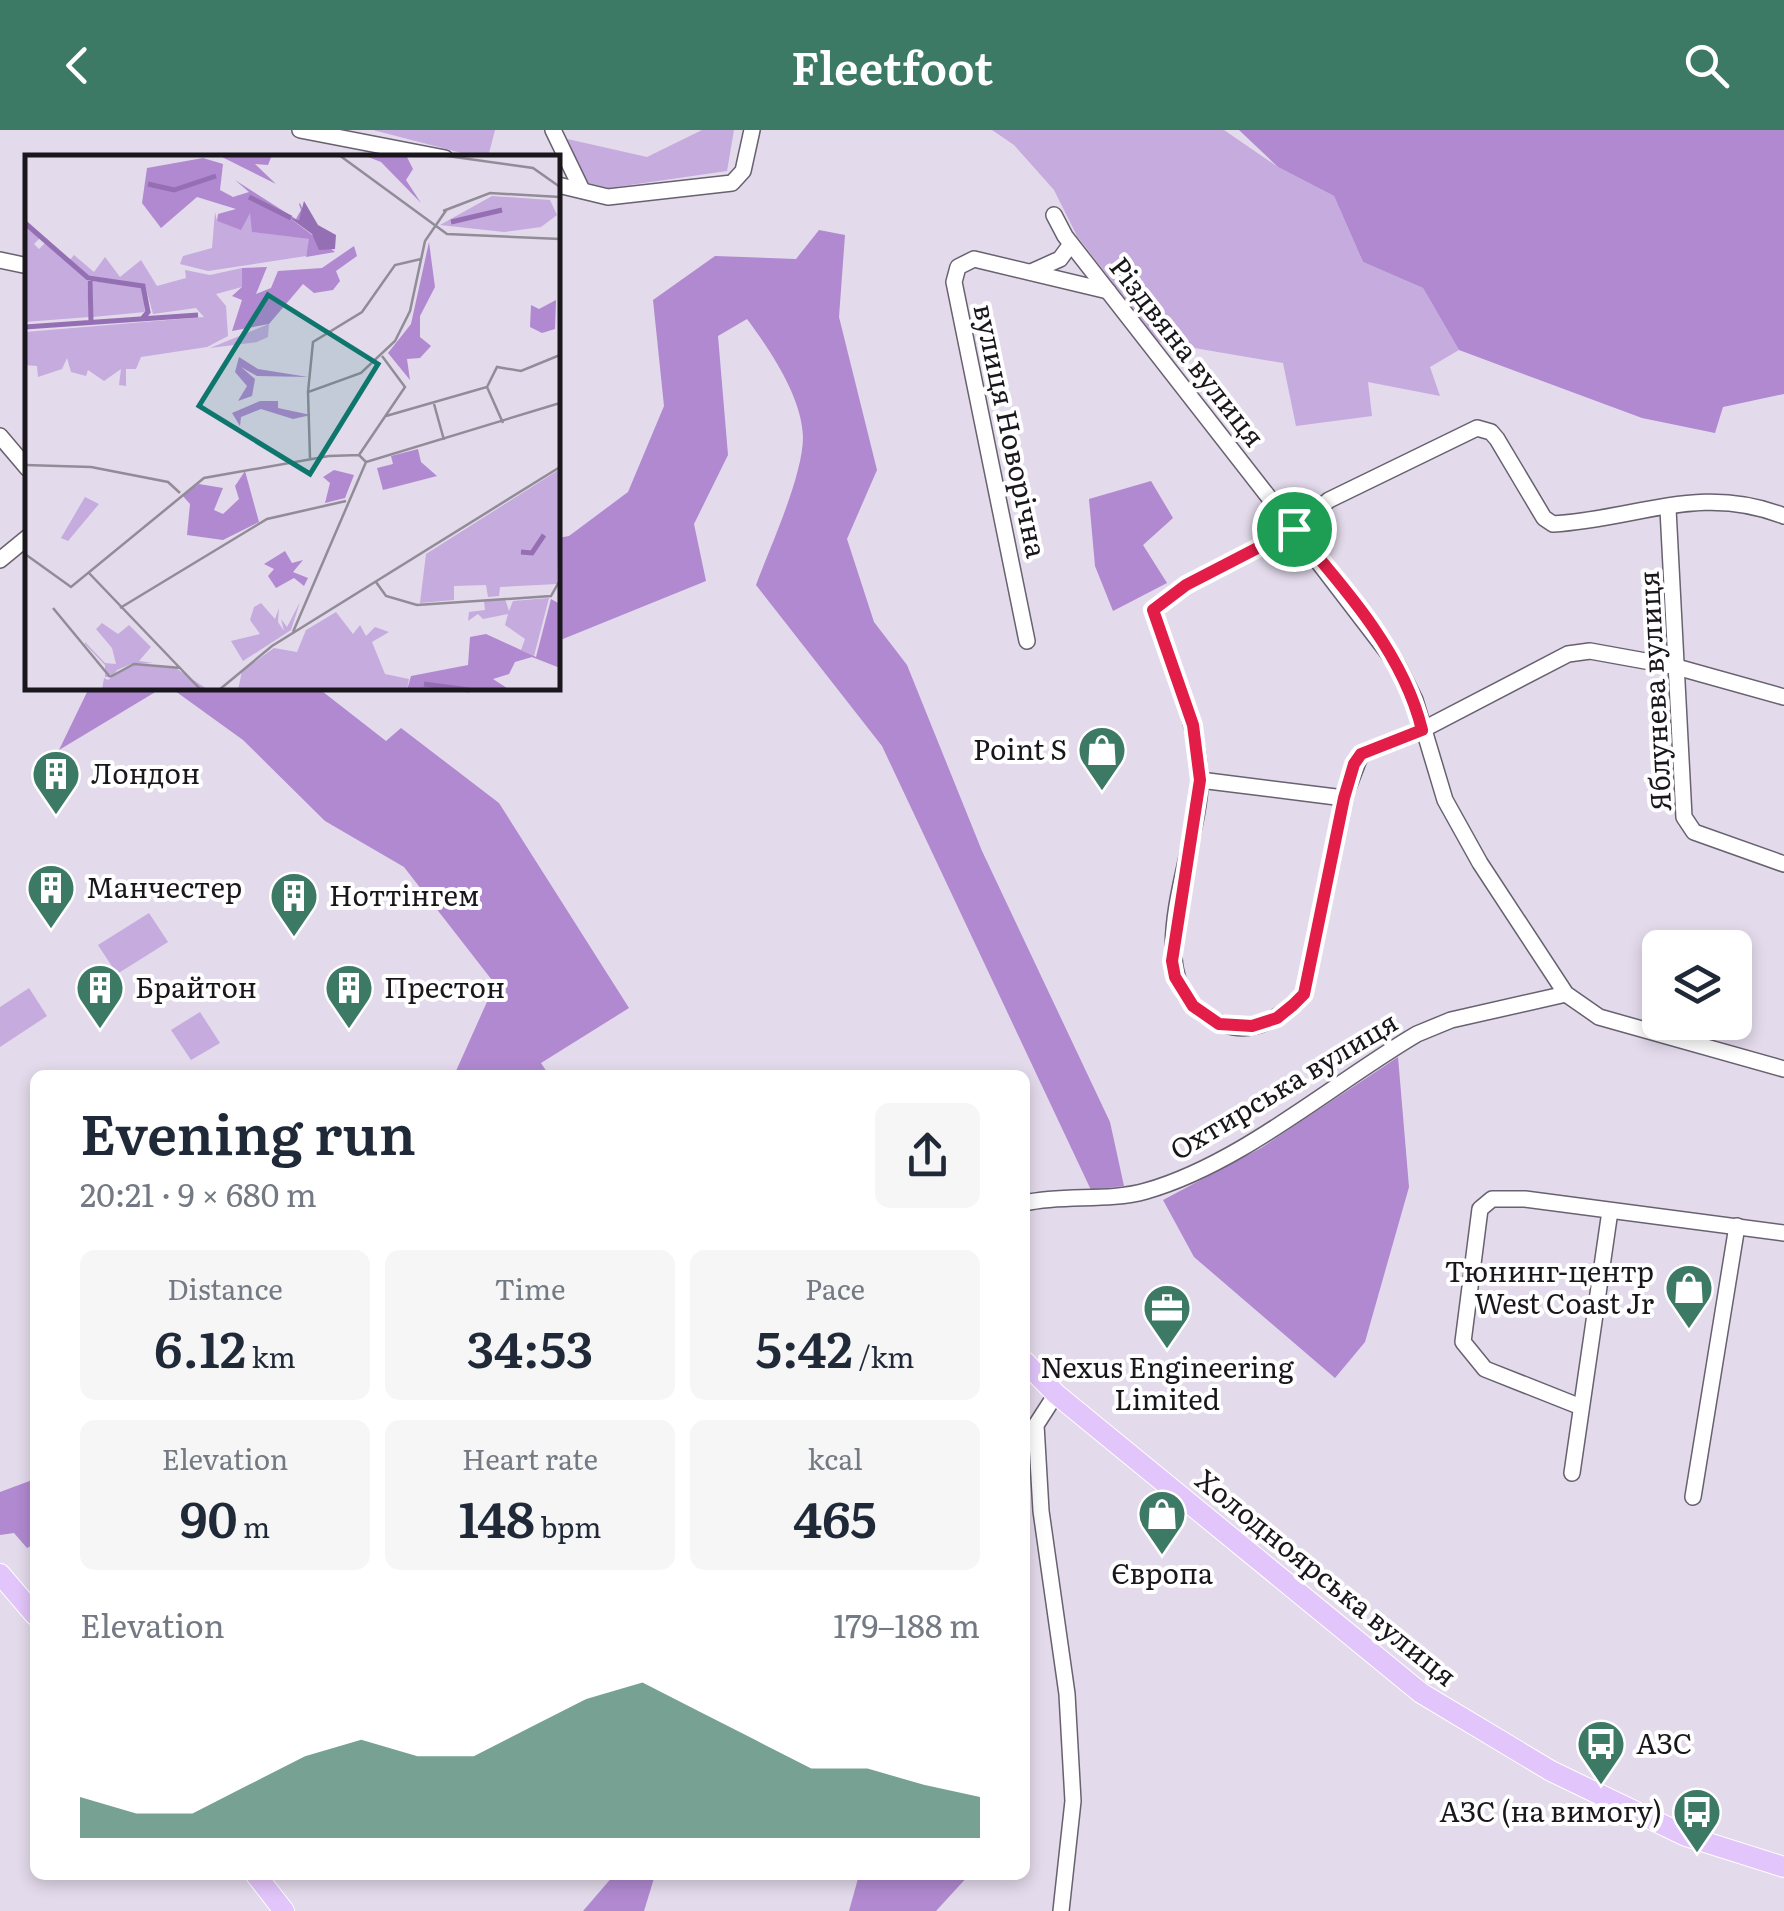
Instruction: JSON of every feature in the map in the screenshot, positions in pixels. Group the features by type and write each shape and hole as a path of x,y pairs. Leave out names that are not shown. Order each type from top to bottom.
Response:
{"main road":[{"name":"Холодноярська вулиця","path":"1030,1367 1056,1394 1421,1693 1551,1771 1686,1836 1784,1867"},
{"path":"0,1574 30,1609"},
{"path":"260,1880 284,1911"}],"street":[{"path":"300,130 373,136 435,155"},
{"path":"553,130 582,190"},
{"path":"560,184 608,197 732,183 743,171 752,130"},
{"name":"Різдвяна вулиця","path":"1054,215 1071,244 1398,666 1415,700 1454,816 1566,994"},
{"path":"1031,272 1060,259 1071,244"},
{"name":"вулиця Новорічна","path":"1028,641 954,282 958,267 974,258 1108,291"},
{"path":"0,260 25,265"},
{"path":"1784,516 1728,500 1706,499 1668,509 1552,524 1544,518 1497,439 1477,428 1329,500 1186,585 1153,610 1193,725 1200,780 1172,961 1175,977 1193,1006 1230,1026 1269,1022 1304,994 1344,798 1361,754 1422,730 1568,654 1590,651 1673,666 1784,697"},
{"path":"0,436 25,465"},
{"name":"Яблунева вулиця","path":"1668,509 1674,580 1673,666 1688,826 1784,864"},
{"path":"0,560 25,540"},
{"path":"1200,780 1344,798"},
{"path":"1566,994 1600,1018 1784,1069"},
{"name":"Охтирська вулиця","path":"1030,1203 1103,1198 1179,1179 1228,1154 1417,1034 1451,1020 1566,994"},
{"path":"1581,1407 1486,1369 1462,1342 1480,1210 1492,1199 1784,1233"},
{"path":"1572,1473 1610,1210"},
{"path":"1693,1497 1736,1226"},
{"path":"1056,1394 1036,1425 1041,1511 1066,1694 1073,1801 1061,1911"}],"shaded area":[{"path":"373,130 495,130 489,155 469,155"},
{"path":"702,130 734,130 727,171 609,188 585,182 563,138 647,157"},
{"path":"992,130 1224,130 1278,167 1334,196 1363,262 1423,288 1459,350 1430,367 1440,396 1368,382 1372,416 1296,426 1283,363 1159,342 1077,236 1054,190 1014,145"},
{"path":"1239,130 1784,130 1784,394 1723,407 1715,433 1642,418 1459,350 1423,288 1363,262 1334,196 1278,167"},
{"path":"819,230 845,235 839,317 877,470 847,539 874,622 907,665 982,851 1110,1122 1124,1186 1091,1190 882,746 756,585 792,491 803,437 791,390 747,319 718,336 728,455 694,524 706,581 560,640 560,538 569,536 628,492 664,406 653,300 715,256 796,259"},
{"path":"1151,481 1173,518 1143,545 1167,583 1113,611 1095,566 1089,499"},
{"path":"88,690 159,690 59,750"},
{"path":"174,690 321,690 386,741 401,728 499,803 629,1008 541,1063 546,1070 456,1070 495,984 404,867 325,821 243,740"},
{"path":"149,913 168,942 117,974 98,945"},
{"path":"29,988 47,1016 0,1047 0,1007"},
{"path":"200,1012 220,1043 191,1060 171,1030"},
{"path":"1398,1057 1409,1187 1365,1342 1335,1378 1194,1257 1163,1200 1261,1148"},
{"path":"30,1481 30,1546 27,1548 14,1533 0,1535 0,1492"},
{"path":"610,1880 653,1880 644,1911 583,1911"},
{"path":"858,1880 964,1880 936,1911 849,1911"}],"place":[{"name":"Point S","path":"1102,792"},
{"name":"Лондон","path":"56,816"},
{"name":"Манчестер","path":"51,930"},
{"name":"Ноттінгем","path":"294,938"},
{"name":"Брайтон","path":"100,1030"},
{"name":"Престон","path":"349,1030"},
{"name":"Тюнинг-центр West Coast Jr","path":"1689,1330"},
{"name":"Nexus Engineering Limited","path":"1167,1350"},
{"name":"Європа","path":"1162,1556"},
{"name":"АЗС","path":"1601,1786"},
{"name":"АЗС (на вимогу)","path":"1697,1854"}],"route":[{"path":"1294,529 1398,666 1415,700 1422,730 1361,754 1354,764 1304,994 1269,1022 1230,1026 1219,1024 1193,1006 1175,977 1172,961 1200,780 1193,725 1153,610 1186,585 1294,529"}]}
